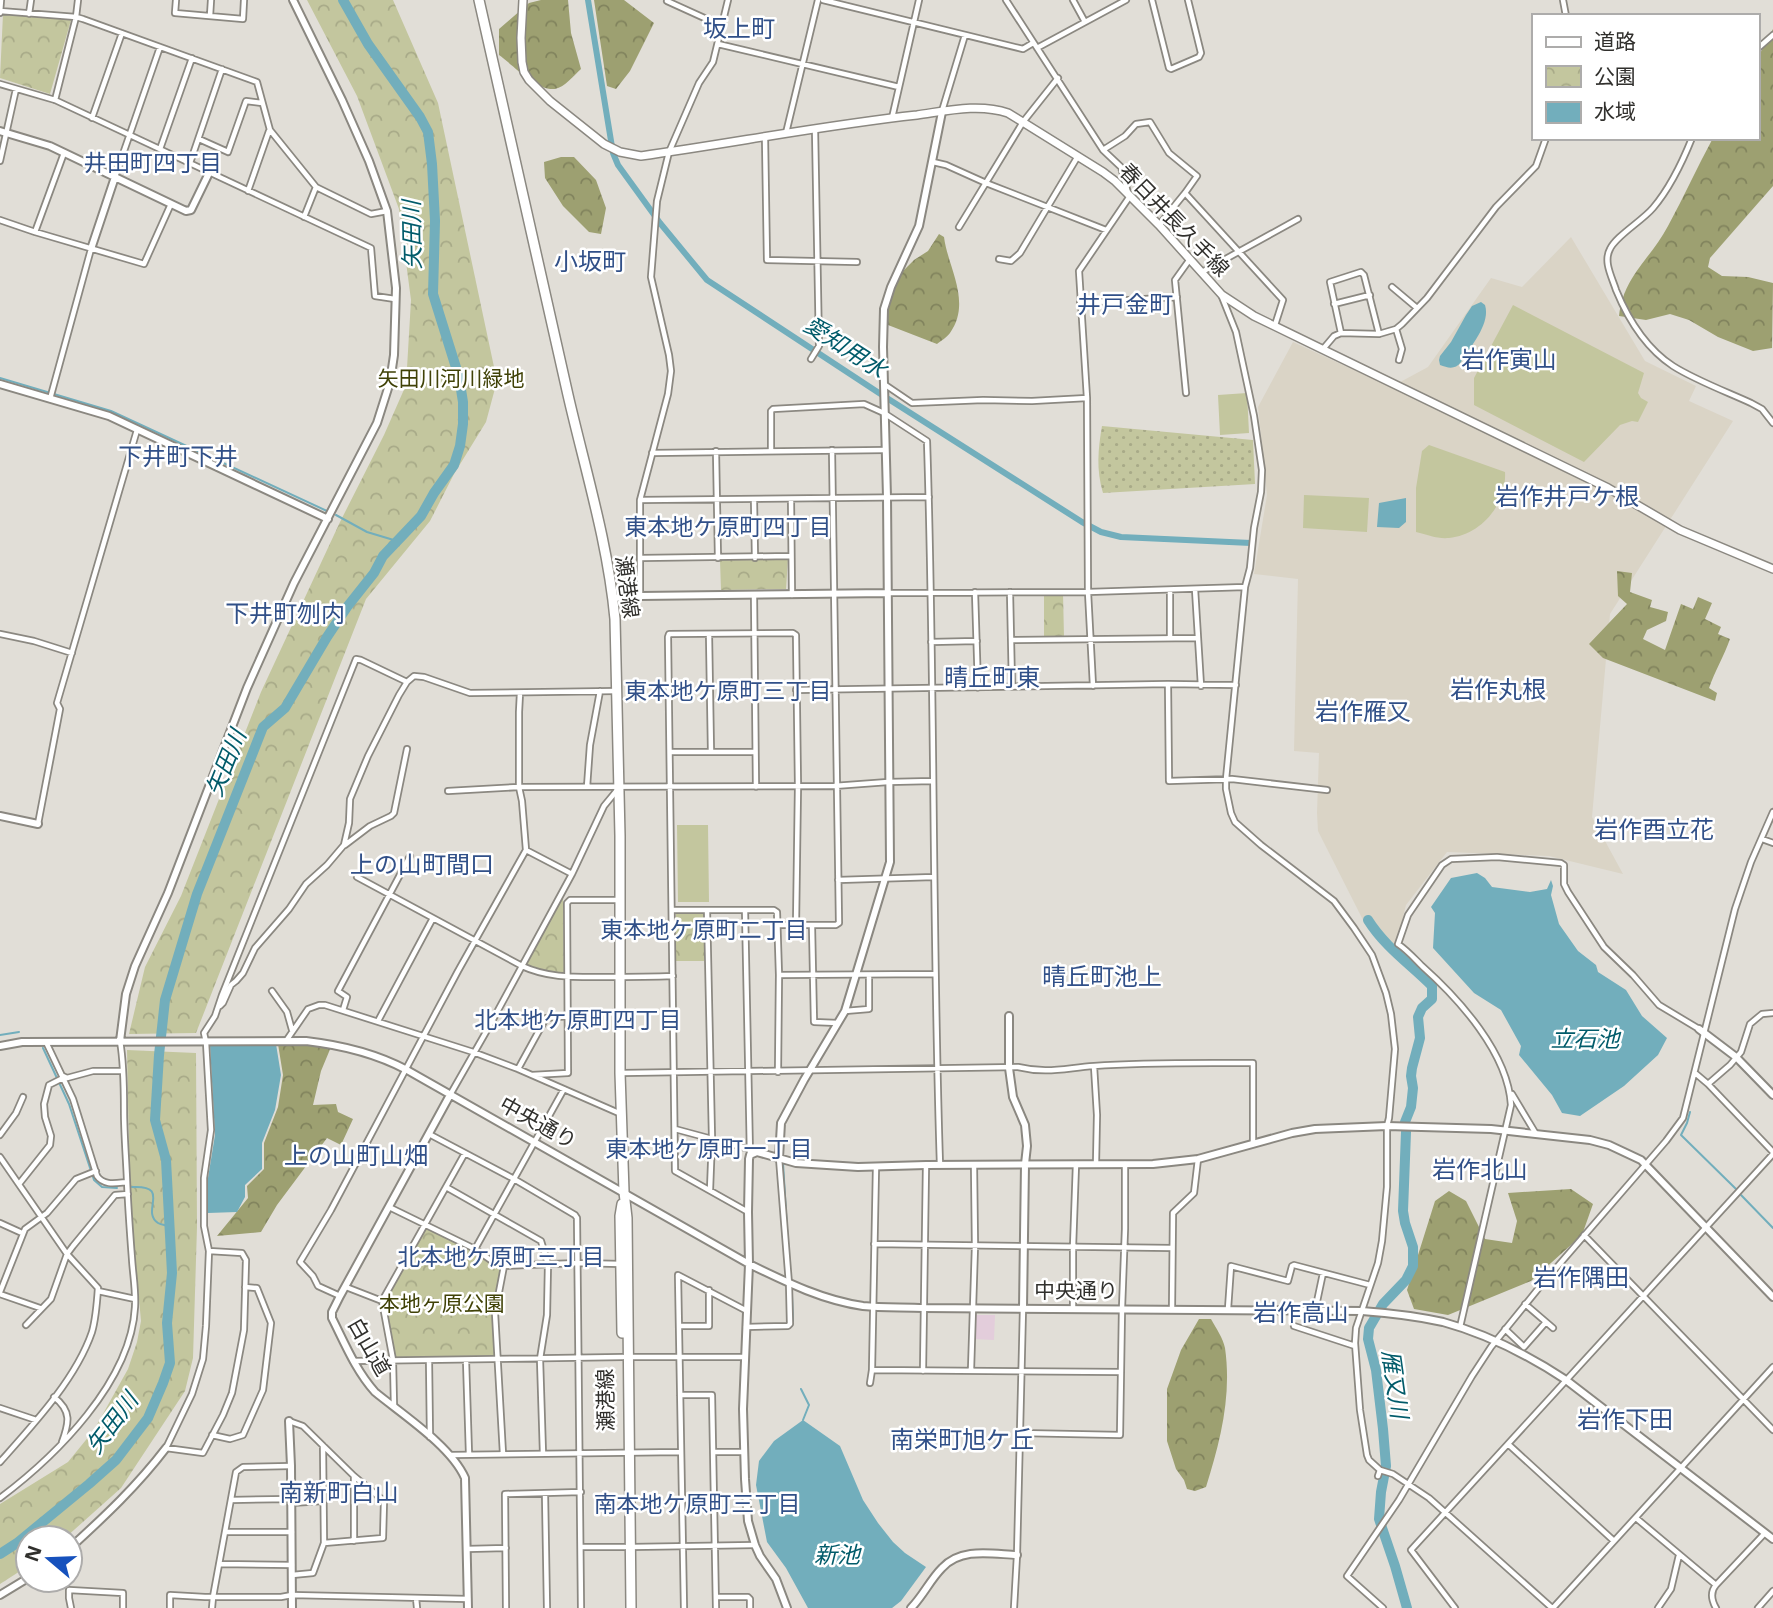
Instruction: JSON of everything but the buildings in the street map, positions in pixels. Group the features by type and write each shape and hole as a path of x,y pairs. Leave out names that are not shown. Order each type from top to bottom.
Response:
{"highway":[{"name":"瀬港線","path":"479,0 600,528 615,619 621,900 620,1073 627,1219 626,1357 631,1608"},
{"name":"瀬港線","path":"624,1192 620,1216 626,1357"},
{"name":"瀬港線","path":"626,1608 628,1547"}],"main road":[{"name":"春日井長久手線","path":"523,0 521,38 524,72 550,101 604,144 620,152 641,156 815,129 970,109 994,109 1008,113 1103,172 1159,225 1222,295 1254,316 1608,488 1680,530 1773,569"}],"street":[{"path":"1,0 0,12 76,17 257,82 270,130 316,187 371,214 387,211"},
{"path":"29,14 31,0"},
{"path":"55,100 78,0"},
{"path":"176,0 175,13 243,19 244,0"},
{"path":"210,16 211,0"},
{"path":"0,1498 26,1479 62,1444 87,1414 119,1363 130,1338 135,1298 127,1182 122,1041 126,994 247,688 294,583 377,423 390,382 396,299 387,211 369,161 342,100 293,0"},
{"path":"640,596 640,500 668,394 671,371 651,277 657,201 669,152 699,83 713,62 728,0"},
{"path":"786,134 820,0 1023,48 1033,43"},
{"path":"892,118 919,0"},
{"path":"1006,0 1103,150 1121,167 1129,195 1079,271 1087,398 1088,592 1093,686"},
{"path":"1073,0 1085,22"},
{"path":"1111,0 1114,7"},
{"path":"1037,48 1126,0"},
{"path":"1152,0 1171,69 1199,57 1201,53 1188,0"},
{"path":"667,1 722,26"},
{"path":"92,118 122,33"},
{"path":"746,1327 789,1325 789,1283 779,1158 781,1123 845,1011 890,862 884,309 919,226 942,112 965,35"},
{"path":"1759,47 1773,35"},
{"path":"718,44 899,87"},
{"path":"50,396 91,249 160,47"},
{"path":"160,149 192,58"},
{"path":"190,163 222,69"},
{"path":"960,227 1023,122 1058,78"},
{"path":"0,84 55,100 371,248 375,296 396,299"},
{"path":"0,161 3,132 16,89"},
{"path":"199,139 228,152 246,101 262,103"},
{"path":"1103,150 1125,136 1136,124 1150,122 1169,153 1197,176 1159,225"},
{"path":"811,359 819,346 815,129"},
{"path":"248,191 270,130"},
{"path":"3,132 45,144 186,211 191,210 209,173"},
{"path":"765,138 767,260 857,262"},
{"path":"1322,349 1334,336 1341,333 1379,334 1396,329 1427,298 1496,207 1536,166 1545,140"},
{"path":"1691,140 1665,192 1640,222 1612,245 1608,251 1607,263 1633,324 1654,351 1679,370 1751,403 1773,422"},
{"path":"35,232 64,153"},
{"path":"999,259 1011,261 1020,253 1078,156"},
{"path":"933,162 1106,230"},
{"path":"304,217 316,187"},
{"path":"1185,193 1283,300 1275,326"},
{"path":"0,220 144,264 171,204"},
{"path":"1202,272 1298,219"},
{"path":"1186,393 1175,280 1190,258"},
{"path":"1341,333 1330,282 1361,272 1370,295 1379,334"},
{"path":"1392,287 1417,308"},
{"path":"1222,295 1236,332 1254,416 1262,470 1250,568 1245,587 1226,789 1235,822 1334,901 1360,936 1375,965 1391,1014 1395,1049 1387,1126 1387,1187 1382,1241 1378,1263 1356,1328 1355,1346 1360,1410 1369,1460 1380,1473 1388,1473 1409,1484 1446,1512 1552,1608 1773,1367"},
{"path":"1334,304 1370,295"},
{"path":"1080,303 1178,298"},
{"path":"1396,329 1402,349 1399,360"},
{"path":"0,384 50,396 109,416 328,519"},
{"path":"884,386 912,403 1087,398"},
{"path":"771,452 773,409 864,404 884,413 927,441 940,1165"},
{"path":"0,816 38,824 60,709 57,702 138,429"},
{"path":"778,925 838,925 832,450"},
{"path":"652,453 885,450"},
{"path":"716,452 718,558"},
{"path":"640,500 929,497"},
{"path":"754,499 755,558"},
{"path":"791,499 792,594"},
{"path":"641,558 791,556"},
{"path":"613,598 754,594 1088,592 1245,587"},
{"path":"1170,589 1170,638"},
{"path":"1195,589 1200,686"},
{"path":"1010,592 1012,686"},
{"path":"975,593 978,688"},
{"path":"754,594 756,787"},
{"path":"0,634 72,653"},
{"path":"748,1212 675,1171 670,634 796,635 796,925"},
{"path":"709,634 711,752"},
{"path":"1011,640 1198,638"},
{"path":"931,642 976,641"},
{"path":"220,1006 356,659 407,682"},
{"path":"344,845 349,823 350,799 380,729 407,682 414,676 470,693 617,691"},
{"path":"1168,684 1169,781 1232,779 1327,790"},
{"path":"796,690 1236,685"},
{"path":"587,787 590,745 600,691"},
{"path":"340,1296 318,1286 300,1262 331,1210 526,850 519,787 520,693"},
{"path":"84,1535 146,1475 166,1448 192,1394 203,1359 209,1251 204,1226 204,1178 211,1130 204,1033 256,948 306,884 327,866 344,845 394,813 407,748"},
{"path":"671,752 755,752"},
{"path":"448,791 519,787 834,786 933,781"},
{"path":"450,1095 572,874 604,806 619,788"},
{"path":"1384,1608 1347,1576 1409,1484 1472,1376 1504,1329 1683,1118 1695,1073 1702,1031 1735,909 1751,862 1773,812"},
{"path":"1762,839 1773,843"},
{"path":"526,850 572,874"},
{"path":"343,1010 348,1000 338,991 410,856"},
{"path":"1536,1134 1475,1021 1438,980 1398,944 1408,915 1442,864 1451,859 1497,857 1561,863 1564,866 1564,884 1568,892 1604,947 1659,1005 1702,1031 1736,1057 1773,1095"},
{"path":"357,877 522,967 548,976 673,976"},
{"path":"838,880 934,877"},
{"path":"531,1075 568,1073 567,903 570,900 621,900"},
{"path":"672,910 777,912 778,1072"},
{"path":"707,910 712,1138 710,1191"},
{"path":"746,910 749,1264 743,1409 748,1521 755,1545 776,1579 787,1608"},
{"path":"378,1021 433,918"},
{"path":"812,926 814,1022 838,1023"},
{"path":"1368,966 1375,965"},
{"path":"779,975 935,974"},
{"path":"845,1011 869,1009 869,975"},
{"path":"272,991 287,1012 292,1031"},
{"path":"286,1041 303,1016 313,1007 325,1005 473,1052 622,1115"},
{"path":"1709,1084 1741,1052 1750,1024 1762,1014 1772,1014"},
{"path":"518,1069 546,1018 569,1016"},
{"path":"1009,1016 1009,1068 1013,1097 1025,1125 1027,1146 1014,1608"},
{"name":"中央通り","path":"0,1046 22,1042 122,1041 306,1041 342,1046 384,1059 407,1070 749,1264 828,1298 873,1307 1372,1311 1424,1318 1460,1327 1531,1358 1566,1380 1773,1539"},
{"path":"46,1042 73,1099 92,1172 102,1182 127,1182"},
{"path":"620,1073 1018,1067 1051,1071 1094,1066 1253,1063 1254,1144"},
{"path":"1094,1066 1096,1164"},
{"path":"19,1184 50,1145 51,1136 44,1104 49,1085 61,1078 102,1071 123,1071"},
{"path":"1455,1608 1411,1550 1773,1153 1709,1084 1695,1073"},
{"path":"475,1249 564,1089"},
{"path":"1460,1327 1506,1130 1511,1105 1510,1090"},
{"name":"白山道","path":"450,1095 340,1296 332,1318 353,1361 368,1384 451,1455 460,1467 465,1478 468,1608"},
{"path":"0,1135 16,1113 23,1097"},
{"path":"675,1129 712,1138 749,1152 796,1163 876,1167 1179,1162 1315,1129 1387,1126 1506,1130 1590,1140 1629,1153 1645,1164 1773,1297"},
{"path":"429,1134 514,1179 577,1218 581,1608"},
{"path":"394,1407 393,1360 382,1301 465,1153"},
{"path":"0,1157 2,1165 19,1184 67,1254 98,1288 95,1319 76,1366 36,1420 0,1462"},
{"path":"1172,1309 1173,1213 1194,1193 1198,1159"},
{"path":"1073,1308 1076,1164"},
{"path":"1020,1433 1120,1435 1125,1164"},
{"path":"923,1371 926,1165"},
{"path":"971,1370 975,1246 974,1165"},
{"path":"870,1383 876,1167"},
{"path":"40,1308 0,1293 22,1233 42,1217 76,1179 92,1172"},
{"path":"446,1188 541,1241 548,1264 547,1315 540,1359 543,1454"},
{"path":"26,1325 51,1299 67,1254 115,1195 128,1194"},
{"path":"389,1207 504,1266 621,1264"},
{"path":"0,1223 22,1233"},
{"path":"1584,1235 1773,1430"},
{"path":"874,1244 1172,1248"},
{"path":"166,1448 203,1453 232,1392 244,1330 246,1260 242,1252 209,1251"},
{"path":"1228,1309 1231,1266 1288,1281 1294,1265 1370,1285"},
{"path":"503,1454 495,1313 504,1266"},
{"path":"1315,1311 1323,1273"},
{"path":"684,1608 678,1275 747,1311"},
{"path":"212,1436 230,1439 243,1436 263,1390 271,1324 257,1288 245,1287"},
{"path":"346,1287 382,1301"},
{"path":"679,1326 709,1326 709,1290"},
{"path":"98,1292 135,1298"},
{"path":"1525,1304 1553,1328"},
{"path":"1504,1329 1524,1347 1546,1322"},
{"path":"1294,1326 1355,1346"},
{"path":"353,1361 745,1357"},
{"path":"429,1360 430,1437"},
{"path":"466,1360 469,1454"},
{"path":"872,1370 1121,1372"},
{"path":"680,1395 712,1395 716,1608"},
{"path":"54,1397 63,1405 66,1416 68,1428 62,1444"},
{"path":"0,1408 36,1420"},
{"path":"292,1608 289,1421 303,1426 384,1501 383,1538 324,1542"},
{"path":"1508,1444 1614,1541"},
{"path":"292,1575 313,1573 324,1542 323,1445"},
{"path":"713,1452 744,1451"},
{"path":"451,1455 680,1452"},
{"path":"212,1608 236,1472 243,1466 291,1466"},
{"path":"354,1476 354,1541"},
{"path":"506,1608 505,1494 581,1492"},
{"path":"545,1494 547,1608"},
{"path":"231,1500 323,1501"},
{"path":"1636,1518 1716,1585"},
{"path":"225,1532 292,1532"},
{"path":"1716,1608 1712,1600 1716,1585 1765,1533"},
{"path":"582,1547 755,1545"},
{"path":"467,1549 506,1548"},
{"path":"911,1608 943,1566 956,1557 975,1553 1017,1555"},
{"path":"1658,1608 1671,1590 1679,1555"},
{"path":"219,1564 292,1565"},
{"path":"71,1608 69,1590 123,1593 122,1608"},
{"path":"1758,1608 1773,1591"},
{"path":"170,1608 170,1595 212,1599 292,1595 468,1598"},
{"path":"716,1597 748,1597 750,1608"},
{"path":"416,1598 417,1608"},
{"path":"212,1599 218,1608"}],"shaded area":[{"path":"1571,237 1645,361 1696,386 1689,401 1733,421 1610,614 1592,817 1623,874 1549,856 1447,852 1406,905 1393,956 1365,924 1318,831 1319,753 1294,751 1298,579 1254,574 1267,495 1258,407 1293,342 1391,387 1428,367 1491,278 1522,287"},
{"path":"995,1315 994,1340 973,1339 973,1317"}],"green space":[{"name":"矢田川河川緑地","path":"307,0 393,0 438,103 497,381 486,422 454,474 430,521 366,599 196,1033 129,1034 145,967 181,896 261,692 406,385 411,300 399,209 357,96"},
{"path":"568,0 571,33 581,69 555,89 548,89 533,82 499,55 499,29 529,3"},
{"path":"594,0 624,0 654,23 630,71 616,89 607,86"},
{"path":"3,14 71,20 50,94 0,78"},
{"path":"1773,29 1773,186 1710,258 1708,267 1722,276 1748,277 1773,283 1772,348 1753,351 1718,337 1689,320 1670,314 1646,320 1619,316 1626,289 1668,226 1712,140 1759,140 1759,55"},
{"path":"561,157 574,157 596,180 606,208 601,234 589,232 563,206 545,178 544,162"},
{"path":"939,234 944,237 957,285 959,309 950,333 937,344 888,325 887,311 900,274 928,251"},
{"path":"1513,305 1644,373 1638,393 1648,402 1638,422 1620,425 1584,462 1474,405 1474,378"},
{"path":"1247,393 1249,433 1220,435 1218,395"},
{"path":"1102,426 1253,440 1255,484 1103,493 1098,460"},
{"path":"1429,445 1505,472 1502,495 1497,506 1481,524 1461,536 1440,538 1416,532 1416,488 1422,451"},
{"path":"1304,495 1369,498 1367,532 1303,528"},
{"path":"788,559 786,589 721,590 720,560"},
{"path":"1617,571 1632,573 1630,592 1652,600 1650,607 1668,612 1666,621 1647,630 1643,639 1665,650 1681,604 1693,609 1698,597 1712,603 1705,619 1721,627 1718,634 1730,639 1709,688 1717,693 1715,701 1603,658 1589,644 1627,604 1618,596"},
{"path":"1063,593 1064,637 1044,637 1044,594"},
{"path":"677,825 708,825 709,902 678,902"},
{"path":"561,897 564,972 548,973 524,966"},
{"path":"676,914 704,914 704,961 675,961"},
{"path":"278,1044 331,1047 321,1071 313,1105 336,1104 338,1112 353,1119 341,1145 327,1138 277,1205 261,1232 217,1236 248,1198 247,1186 264,1169 264,1143 278,1107 283,1075"},
{"path":"127,1050 196,1053 197,1227 193,1358 185,1391 121,1488 81,1524 14,1524 14,1575 0,1584 0,1504 68,1462 94,1430 128,1369 141,1321 130,1201"},
{"path":"1571,1189 1593,1204 1582,1235 1531,1281 1448,1315 1414,1309 1407,1290 1435,1201 1449,1191 1466,1201 1485,1239 1512,1243 1517,1221 1508,1193"},
{"name":"本地ヶ原公園","path":"425,1225 504,1266 495,1313 497,1359 393,1360 382,1301"},
{"path":"1199,1319 1211,1319 1223,1341 1227,1384 1220,1436 1206,1487 1195,1491 1187,1489 1176,1469 1167,1441 1167,1389 1181,1350"}],"water":[{"path":"1481,302 1485,305 1485,320 1461,362 1454,367 1440,365 1440,356 1466,315 1472,306"},
{"path":"1406,498 1406,522 1399,528 1377,527 1379,503"},
{"name":"立石池","path":"1477,873 1492,887 1530,892 1547,889 1551,880 1551,895 1559,924 1578,951 1596,965 1598,972 1626,990 1642,1016 1667,1038 1658,1055 1624,1086 1580,1116 1562,1113 1552,1095 1519,1055 1521,1046 1501,1010 1474,993 1433,948 1435,913 1431,907 1451,878"},
{"path":"276,1044 281,1075 275,1110 262,1143 262,1169 245,1185 245,1197 237,1212 208,1213 208,1178 215,1135 210,1045"},
{"name":"新池","path":"803,1420 840,1446 863,1500 878,1523 905,1553 926,1567 901,1601 892,1608 808,1608 786,1568 767,1542 756,1485 759,1461 774,1441"}],"waterway":[{"name":"矢田川","path":"0,1554 17,1543 116,1460 148,1418 163,1383 170,1363 167,1323 172,1273 166,1160 155,1120 159,1055 165,1000 197,894 263,727 285,708 327,637 374,573 383,556 421,516 454,465 460,446 463,402 459,377 433,294 435,221 428,132 368,44 343,0"},
{"name":"愛知用水","path":"588,0 613,153 618,165 660,223 707,280 879,393 1101,532 1121,537 1251,543"},
{"path":"0,378 111,411 327,511"},
{"path":"336,515 367,532 397,541"},
{"name":"雁又川","path":"1368,920 1390,947 1432,986 1432,999 1422,1008 1418,1017 1420,1038 1412,1068 1411,1107 1405,1122"},
{"path":"0,1035 19,1032"},
{"path":"43,1048 69,1104 94,1180 102,1187 117,1188"},
{"path":"1690,1112 1681,1135 1736,1189"},
{"name":"雁又川","path":"1406,1132 1403,1211 1413,1247 1413,1266 1406,1280 1383,1304 1369,1328 1368,1339 1376,1370 1386,1466 1379,1519 1407,1608"},
{"path":"783,1163 789,1262"},
{"path":"132,1187 150,1190 153,1194 153,1218 159,1224 169,1226"},
{"path":"1741,1195 1773,1228"},
{"path":"792,1296 793,1321"},
{"path":"801,1389 809,1405 803,1420"}],"district":[{"name":"坂上町","path":"739,29"},
{"name":"井田町四丁目","path":"153,163"},
{"name":"小坂町","path":"590,262"},
{"name":"井戸金町","path":"1125,305"},
{"name":"岩作寅山","path":"1509,360"},
{"name":"下井町下井","path":"178,457"},
{"name":"岩作井戸ケ根","path":"1567,497"},
{"name":"東本地ケ原町四丁目","path":"728,527"},
{"name":"下井町刎内","path":"285,614"},
{"name":"晴丘町東","path":"992,678"},
{"name":"岩作丸根","path":"1498,690"},
{"name":"東本地ケ原町三丁目","path":"728,691"},
{"name":"岩作雁又","path":"1363,712"},
{"name":"岩作酉立花","path":"1654,830"},
{"name":"上の山町間口","path":"422,865"},
{"name":"東本地ケ原町二丁目","path":"704,930"},
{"name":"晴丘町池上","path":"1102,977"},
{"name":"北本地ケ原町四丁目","path":"578,1020"},
{"name":"東本地ケ原町一丁目","path":"709,1149"},
{"name":"上の山町山畑","path":"356,1156"},
{"name":"岩作北山","path":"1480,1170"},
{"name":"北本地ケ原町三丁目","path":"501,1257"},
{"name":"岩作隅田","path":"1581,1278"},
{"name":"岩作高山","path":"1301,1313"},
{"name":"岩作下田","path":"1625,1420"},
{"name":"南栄町旭ケ丘","path":"962,1440"},
{"name":"南新町白山","path":"339,1493"},
{"name":"南本地ケ原町三丁目","path":"697,1504"}]}
